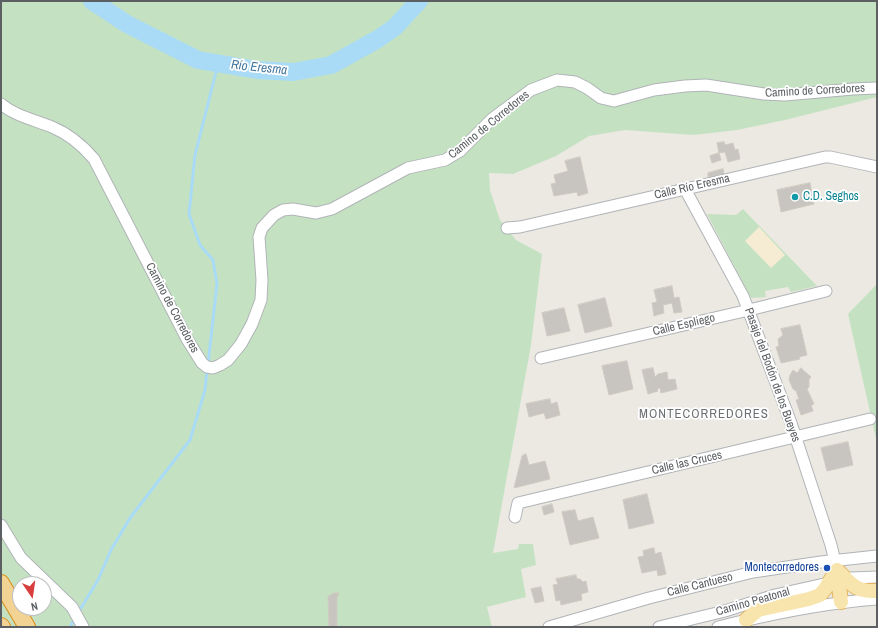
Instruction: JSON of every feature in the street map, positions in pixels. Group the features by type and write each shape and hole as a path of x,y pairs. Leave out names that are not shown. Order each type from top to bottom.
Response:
{"highway":[{"path":"1,583 27,627"}],"main road":[{"path":"836,565 859,589 865,591 877,591"},
{"path":"836,565 841,602"},
{"path":"741,623 758,610 809,599 820,595 825,589 836,565"}],"street":[{"name":"Camino de Corredores","path":"1,104 17,114 67,134 83,146 94,159 190,344 202,363 207,367 213,368 228,360 241,344 252,324 261,300 262,280 259,237 262,228 274,215 283,210 293,209 316,213 332,209 408,168 446,160 460,151 492,119 531,90 558,80 575,82 587,88 600,98 614,101 654,90 685,86 706,85 764,94 785,95 877,88"},
{"name":"Calle Río Eresma","path":"507,228 520,227 825,157 877,167"},
{"name":"Pasaje del Bodón de los Bueyes","path":"685,189 743,296 749,310 796,437 836,565"},
{"name":"Calle Espliego","path":"541,358 826,291"},
{"name":"Calle las Cruces","path":"514,517 518,503 870,418"},
{"path":"1,526 21,558 72,608 82,627"},
{"name":"Calle Cantueso","path":"549,627 649,598 754,572 836,565 877,556"},
{"path":"851,578 877,577"},
{"name":"Camino Peatonal","path":"660,627 725,611 775,595 824,584"},
{"path":"718,627 811,606 877,599"}],"green space":[{"path":"1,1 411,1 373,42 395,27 419,1 877,1 877,97 785,120 737,130 693,135 625,130 589,136 556,156 513,174 489,173 490,190 500,220 516,240 542,254 531,345 493,553 518,549 519,544 533,544 536,565 521,569 526,597 487,607 492,627 1,627"},
{"path":"743,209 817,286 791,292 788,287 765,291 766,297 751,298 707,214 736,215"},
{"path":"877,284 877,443 848,314"}],"sand":[{"path":"759,227 785,255 771,268 745,241"}],"building":[{"path":"724,142 725,145 733,143 735,150 738,149 740,159 728,162 725,152 719,153 717,143"},
{"path":"719,153 721,160 712,163 710,156"},
{"path":"580,157 588,193 578,196 577,192 554,196 551,184 556,183 554,175 568,171 565,161"},
{"path":"723,169 724,174 708,177 708,173"},
{"name":"C.D. Seghos","path":"810,183 814,204 781,212 777,190"},
{"path":"672,286 674,298 679,297 682,312 674,313 672,303 663,305 664,313 654,316 652,303 657,302 654,290"},
{"path":"605,298 612,326 585,333 578,305"},
{"path":"564,308 570,331 547,336 542,313"},
{"path":"800,325 807,355 799,357 800,359 781,363 776,347 779,346 778,339 783,335 781,329"},
{"path":"627,361 633,389 609,395 602,366"},
{"path":"653,368 655,377 658,374 667,372 668,380 675,379 677,389 661,393 660,388 657,389 658,391 648,394 642,370"},
{"path":"801,368 811,377 809,379 809,387 807,389 814,404 811,405 813,411 801,415 796,400 799,399 789,380 793,370 797,373"},
{"path":"550,399 551,404 557,402 560,415 546,419 544,413 529,417 526,404"},
{"path":"848,442 853,465 827,471 821,448"},
{"path":"526,454 529,465 545,461 550,479 514,488 522,456"},
{"path":"647,494 654,523 629,529 623,500"},
{"path":"552,504 554,512 544,515 542,507"},
{"path":"575,510 578,521 593,517 599,538 570,545 562,512"},
{"path":"654,548 655,554 661,552 666,574 658,576 657,570 642,573 638,557 644,556 643,551"},
{"path":"576,575 577,579 580,579 583,582 586,581 588,592 581,594 582,600 561,605 560,600 556,601 553,585 558,584 556,579"},
{"path":"541,587 544,601 535,603 531,589"},
{"path":"334,593 339,593 337,598 337,627 329,627 328,597"}],"waterway":[{"name":"Río Eresma","path":"92,1 127,24 198,60 257,70 293,72 331,65 378,39 395,27 419,1"},
{"path":"208,364 217,284 213,260 200,245 189,214 195,155 218,64"},
{"path":"78,613 98,580 111,550 130,518 190,440 205,390 207,369"},
{"path":"70,627 75,618"}],"place":[{"name":"C.D. Seghos","path":"795,197"},
{"name":"Montecorredores","path":"827,568"}],"district":[{"name":"MONTECORREDORES","path":"704,415"}]}
